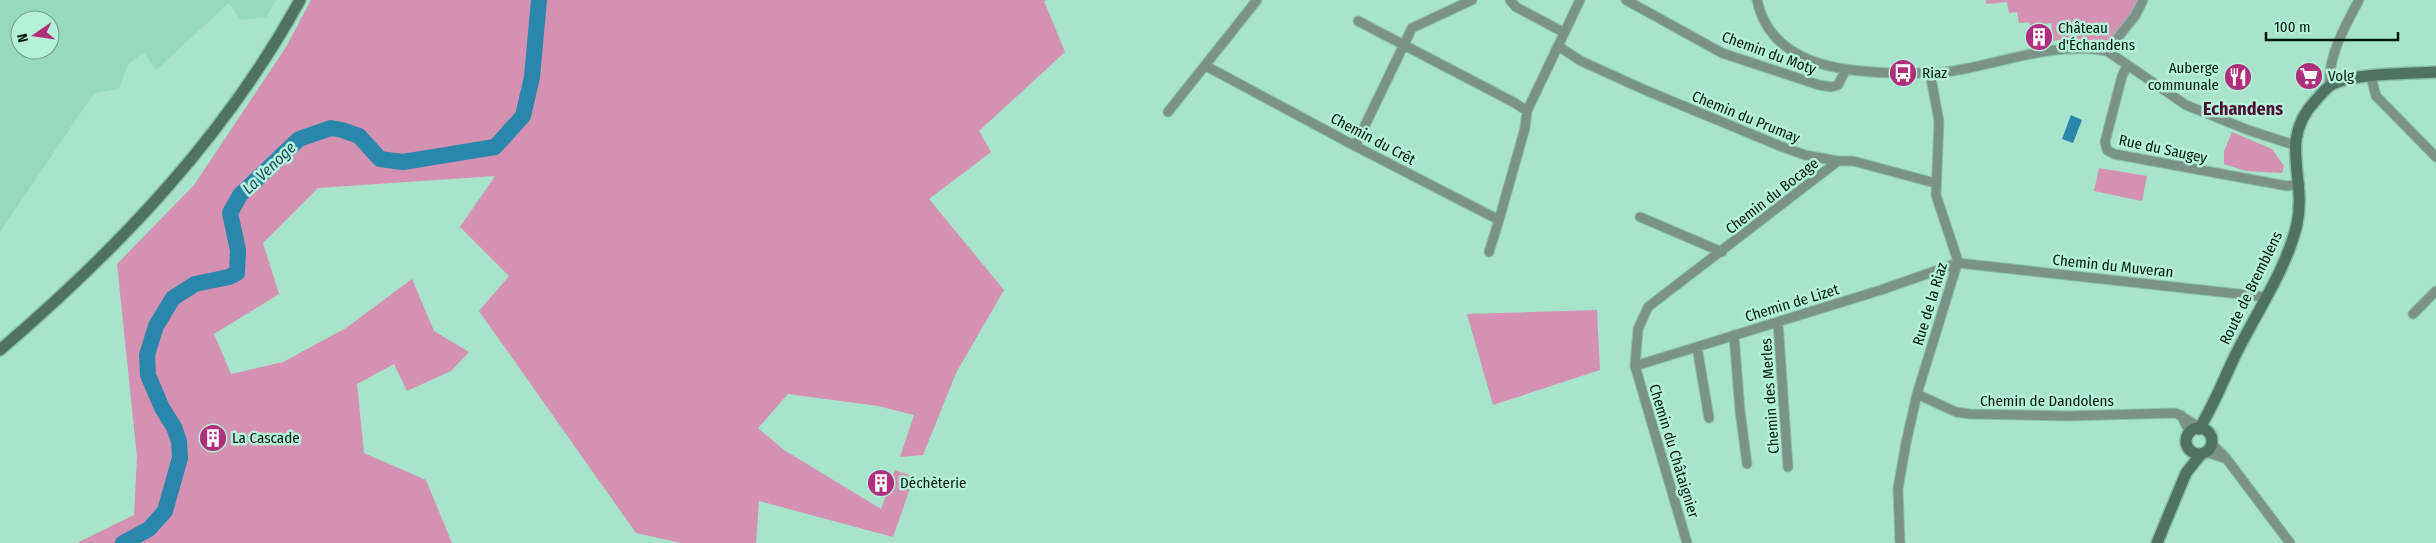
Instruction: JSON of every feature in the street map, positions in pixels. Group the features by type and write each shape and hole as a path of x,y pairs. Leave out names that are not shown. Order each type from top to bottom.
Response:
{"street":[{"path":"0,350 73,287 126,235 163,193 241,94 300,0"},
{"path":"1168,112 1257,0"},
{"path":"1355,146 1412,28 1472,0"},
{"path":"1510,0 1516,7 1563,32"},
{"path":"1489,252 1525,128 1527,111 1563,32 1580,0"},
{"name":"Chemin du Moty","path":"1626,0 1722,53 1819,85 1831,87 1838,85 1846,71"},
{"path":"1757,0 1765,22 1782,43 1801,56 1846,71 1930,73 2066,50 2090,48 2107,51 2186,105 2294,145 2297,130 2304,113 2330,85 2344,80 2436,72"},
{"path":"2107,51 2136,16 2143,0"},
{"path":"2330,85 2329,75 2333,60 2359,0"},
{"path":"1358,21 1527,111"},
{"name":"Chemin du Prumay","path":"1558,46 1581,61 1720,122 1805,155 1838,161 1853,161 1935,182"},
{"name":"Chemin du Crêt","path":"1206,66 1499,220"},
{"name":"Rue du Saugey","path":"2127,66 2122,76 2105,142 2107,150 2114,154 2214,174 2286,186 2300,184"},
{"name":"Rue de la Riaz","path":"1900,543 1898,489 1917,394 1958,263 1936,195 1935,182 1939,154 1939,121 1930,73"},
{"path":"2371,77 2376,96 2436,157"},
{"name":"Route de Bremblens","path":"2157,543 2186,473 2207,446 2216,402 2234,358 2266,297 2293,239 2299,211 2300,184 2294,145"},
{"name":"Chemin du Bocage","path":"1634,366 1638,329 1648,307 1838,161"},
{"name":"Chemin du Bocage","path":"1640,217 1722,252"},
{"name":"Chemin du Muveran","path":"1958,263 2266,297"},
{"name":"Chemin de Lizet","path":"1634,366 1734,336 1958,263"},
{"path":"2413,314 2436,291"},
{"name":"Chemin des Merles","path":"1778,322 1788,467"},
{"path":"1734,336 1740,411 1747,464"},
{"path":"1696,347 1709,418"},
{"name":"Chemin du Châtaignier","path":"1634,366 1687,543"},
{"name":"Chemin de Dandolens","path":"1917,394 1956,412 1970,414 2071,416 2176,413 2194,424 2195,430"},
{"name":"Route de Bremblens","path":"2186,473 2187,439 2216,402"},
{"path":"2195,430 2207,446 2226,458 2290,543"},
{"path":"2187,446 2192,452 2207,446"}],"shaded area":[{"path":"0,0 276,0 266,17 241,20 229,3 156,70 143,52 127,66 119,89 94,93 0,232"},
{"path":"311,0 1047,0 1044,1 1065,52 979,131 991,152 929,199 1004,290 956,373 923,455 900,457 914,415 878,406 788,394 758,428 784,450 881,509 895,470 914,477 893,537 759,501 756,543 681,543 636,533 479,311 509,276 460,227 495,176 318,188 263,243 279,294 214,334 231,374 283,362 346,328 412,279 434,331 469,352 451,371 407,391 394,364 357,384 364,453 426,480 452,543 77,543 134,515 137,457 117,264 194,185 286,47"},
{"path":"1986,0 2140,0 2133,15 2104,45 2067,46 2066,39 2053,41 2051,23 2030,26 2029,22 2019,23 2017,12 2009,13 2007,2 1986,4"},
{"path":"2232,132 2272,149 2284,166 2282,173 2246,171 2224,164 2224,151"},
{"path":"2099,168 2147,176 2142,201 2094,191"},
{"path":"1597,310 1600,370 1493,405 1467,314"}],"water":[{"path":"2071,115 2082,120 2073,143 2062,139"}],"waterway":[{"name":"La Venoge","path":"123,543 149,529 165,511 180,458 179,441 174,427 162,408 148,375 147,355 156,326 173,298 195,284 229,277 237,273 238,250 230,213 240,195 299,139 331,128 359,136 380,159 403,162 495,147 523,116 532,77 539,0"}],"place":[{"name":"Château d'Échandens","path":"2039,37"},
{"name":"Riaz","path":"1903,73"},
{"name":"Volg","path":"2309,76"},
{"name":"Auberge communale","path":"2238,77"},
{"name":"La Cascade","path":"213,438"},
{"name":"Déchèterie","path":"881,483"}],"district":[{"name":"Echandens","path":"2243,109"}]}
